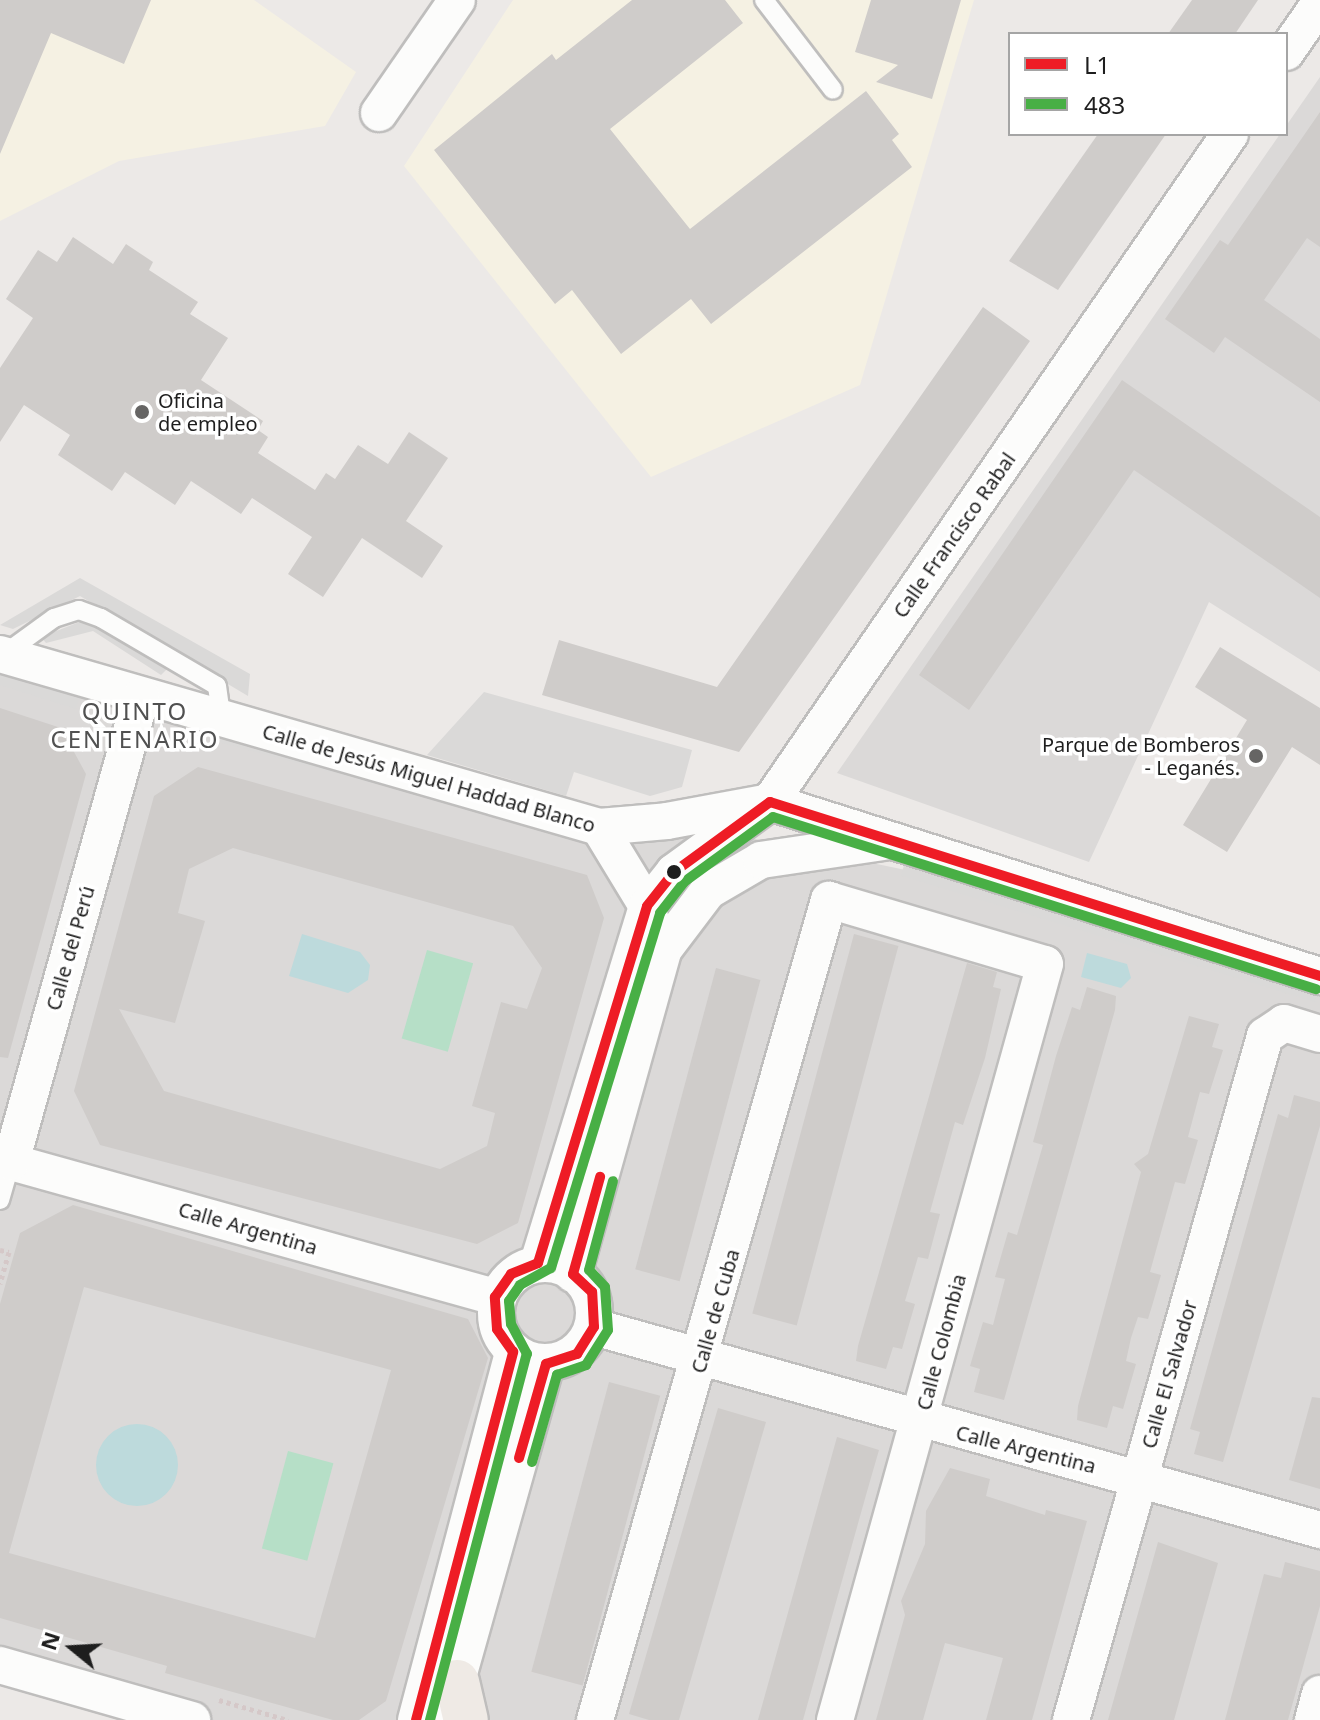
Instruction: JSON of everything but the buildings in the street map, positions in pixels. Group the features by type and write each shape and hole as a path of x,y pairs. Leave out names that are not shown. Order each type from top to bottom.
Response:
{"street":[{"path":"379,113 457,0"},
{"path":"1288,49 1320,3"},
{"name":"Calle Francisco Rabal","path":"647,906 674,872 770,802 1229,136"},
{"name":"Calle de Jesús Miguel Haddad Blanco","path":"1,655 599,827 667,821 770,802 1320,976"},
{"name":"Calle del Perú","path":"5,1160 141,696"},
{"path":"761,860 770,802"},
{"path":"599,827 647,906 661,961"},
{"path":"573,1274 664,949 708,891 761,860 892,841"},
{"name":"Calle Colombia","path":"829,900 1045,964 835,1720"},
{"name":"Calle de Cuba","path":"595,1720 701,1360 829,900"},
{"path":"538,1263 647,906"},
{"name":"Calle El Salvador","path":"1071,1720 1271,1029 1284,1023 1320,1034"},
{"name":"Calle Argentina","path":"5,1160 495,1297"},
{"path":"538,1263 573,1274 592,1292 594,1327 577,1354 530,1358 497,1329 495,1297 511,1274 538,1263"},
{"name":"Calle Argentina","path":"594,1327 919,1421 1139,1477 1320,1530"},
{"path":"434,1712 530,1358"},
{"path":"434,1712 530,1358"},
{"path":"0,1665 192,1720"},
{"path":"1313,1720 1320,1694"}],"lane":[{"path":"764,0 833,90"},
{"path":"1,655 54,618 79,610 217,686 222,720"},
{"name":"Calle del Perú","path":"0,1200 5,1160"}],"path":[{"path":"0,1250 9,1252 0,1284"}],"shaded area":[{"path":"0,0 254,0 356,72 325,126 119,161 0,221"},
{"path":"513,0 974,0 860,385 651,477 404,166"},
{"path":"1320,77 1320,672 1209,602 1089,862 837,773 1279,136 1288,136 1288,123"},
{"path":"80,578 250,674 248,696 80,596 13,629 0,625"},
{"path":"82,621 100,625 168,668 161,675 93,631 46,643 41,637"},
{"path":"0,635 433,772 1320,956 1320,1720 200,1720 0,1663"},
{"path":"0,669 81,691 76,709 0,685"},
{"path":"484,692 692,750 682,787 650,796 574,772 566,796 427,755"},
{"path":"183,720 492,803 489,814 180,732"},
{"path":"905,862 1319,989 1315,1002 901,875"}],"green space":[{"path":"427,950 473,963 448,1052 402,1038"},
{"path":"288,1451 333,1463 307,1561 262,1549"}],"water":[{"path":"302,934 360,952 370,965 368,980 348,993 289,976"},
{"path":"1087,953 1127,964 1131,978 1121,988 1081,977"},
{"path":"137,1424 153,1427 166,1436 175,1449 178,1465 175,1481 166,1494 153,1503 137,1506 121,1503 108,1494 99,1481 96,1465 99,1449 108,1436 121,1427"}],"transit line":[{"name":"L1","path":"416,1720 513,1352 497,1329 495,1297 511,1274 538,1263 647,906 674,872 770,802 1320,976"},
{"name":"483","path":"430,1720 527,1354 511,1324 509,1301 520,1285 551,1268 660,913 684,882 773,817 1316,989"},
{"name":"L1","path":"519,1458 546,1364 577,1354 594,1327 592,1292 573,1274 600,1177"},
{"name":"483","path":"532,1462 557,1375 586,1365 608,1330 605,1287 589,1270 613,1181"}],"place":[{"name":"Oficina de empleo","path":"142,412"},
{"name":"Parque de Bomberos - Leganés.","path":"1256,756"}],"district":[{"name":"QUINTO CENTENARIO","path":"135,725"}]}
